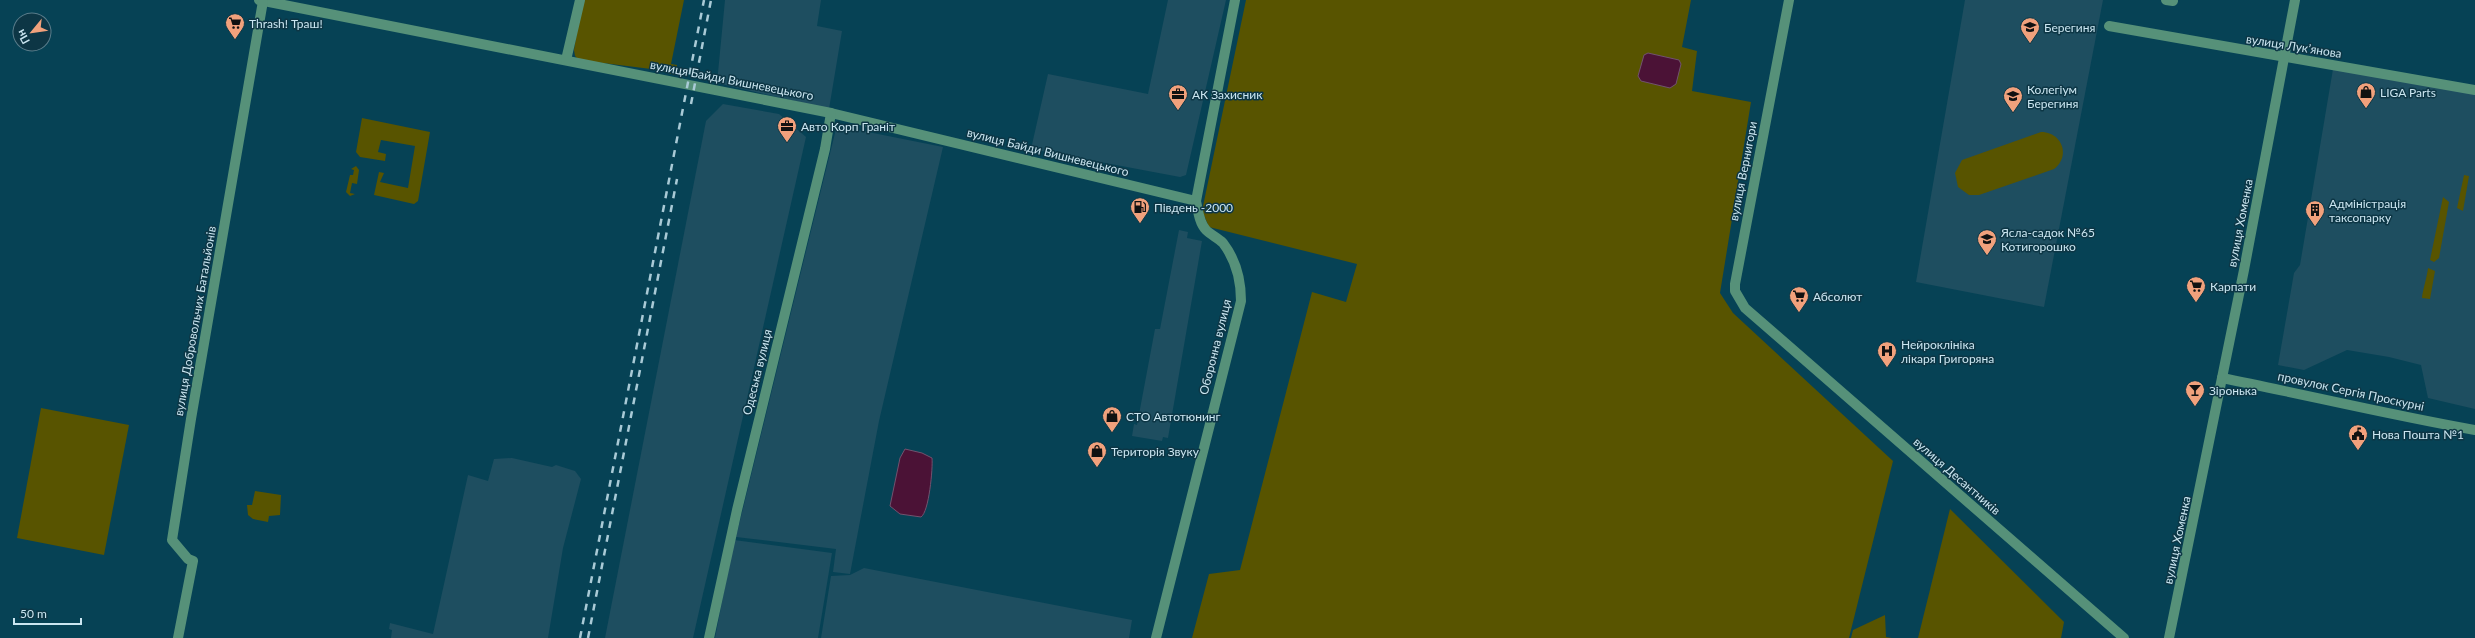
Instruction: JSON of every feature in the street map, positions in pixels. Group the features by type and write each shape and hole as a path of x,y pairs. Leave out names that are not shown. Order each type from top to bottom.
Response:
{"street":[{"name":"вулиця Байди Вишневецького","path":"261,0 830,113 1196,201"},
{"name":"вулиця Добровольчих Батальйонів","path":"178,638 193,561 188,559 172,540 261,0"},
{"path":"566,60 580,0"},
{"name":"Оборонна вулиця","path":"1156,638 1241,301 1241,287 1234,261 1223,243 1205,229 1199,216 1196,201 1235,0"},
{"name":"вулиця Вернигори","path":"1773,333 1745,308 1735,291 1789,0"},
{"name":"вулиця Хоменка","path":"2169,638 2222,378 2295,0"},
{"name":"вулиця Лукʼянова","path":"2109,26 2475,90"},
{"name":"Одеська вулиця","path":"709,638 739,502 825,149 830,113"},
{"name":"вулиця Десантників","path":"1773,333 2124,638"},
{"name":"провулок Сергія Проскурні","path":"2222,378 2284,389 2378,412 2475,430"}],"shaded area":[{"path":"582,0 684,0 671,64 677,65 675,75 659,70 579,60 575,56 574,50"},
{"path":"725,0 821,0 817,26 842,31 829,109 717,83"},
{"path":"1168,0 1226,0 1186,175 1180,177 1031,149 1048,74 1148,94"},
{"path":"1246,0 1691,0 1682,47 1697,51 1692,91 1751,102 1720,293 1733,313 1893,461 1849,638 1192,638 1209,574 1240,570 1312,292 1346,302 1357,264 1209,227 1202,211"},
{"name":"Колегіум Берегиня","path":"1965,0 2103,0 2044,307 1916,282"},
{"path":"1648,53 1679,60 1681,64 1676,84 1670,88 1641,81 1638,76 1644,55"},
{"path":"2333,69 2475,94 2475,409 2428,398 2421,365 2389,357 2347,350 2304,370 2278,365 2294,273 2300,265"},
{"path":"723,104 779,114 806,137 693,638 605,638 706,121"},
{"path":"362,118 430,132 418,201 414,204 374,195 379,172 384,173 380,182 408,188 415,146 381,140 378,152 386,154 385,161 360,157 356,152"},
{"path":"843,127 943,147 879,421 850,574 833,572 836,549 736,537 836,129"},
{"path":"2041,132 2054,136 2059,140 2062,146 2062,158 2054,169 1979,195 1969,195 1958,187 1955,173 1962,160"},
{"path":"356,166 359,170 357,184 352,183 350,193 355,194 350,196 346,192 350,175 353,175 354,170 351,169"},
{"path":"2464,175 2469,176 2463,211 2457,208"},
{"path":"2443,197 2449,202 2439,258 2434,262 2430,260"},
{"path":"1179,230 1188,232 1187,238 1202,241 1168,438 1163,437 1162,441 1132,436 1134,424 1137,425 1155,329 1160,329"},
{"path":"2428,268 2435,271 2430,299 2422,298"},
{"path":"41,408 129,425 104,555 17,538"},
{"path":"905,449 922,453 932,458 932,471 928,499 924,513 921,517 900,514 890,506 900,458"},
{"path":"512,458 552,467 556,465 575,471 581,479 563,548 548,638 391,638 392,630 389,629 390,623 433,634 468,475 488,481 494,459"},
{"path":"255,491 281,495 280,515 269,516 268,522 253,519 248,515 247,505 252,505"},
{"path":"1950,509 2064,622 2061,638 1918,638"},
{"path":"734,540 832,553 818,638 715,638"},
{"path":"864,568 1132,620 1129,638 821,638 831,576 850,575"},
{"path":"1885,615 1886,637 1892,638 1851,638 1853,630"}],"railway":[{"path":"580,638 704,0"},
{"path":"691,104 711,0"},
{"path":"588,638 677,179"}],"place":[{"name":"Thrash! Траш!","path":"235,40"},
{"name":"Берегиня","path":"2030,44"},
{"name":"LIGA Parts","path":"2366,109"},
{"name":"АК Захисник","path":"1178,111"},
{"name":"Колегіум Берегиня","path":"2013,113"},
{"name":"Авто Корп Граніт","path":"787,143"},
{"name":"Південь -2000","path":"1140,224"},
{"name":"Адміністрація таксопарку","path":"2315,227"},
{"name":"Ясла-садок №65 Котигорошко","path":"1987,256"},
{"name":"Карпати","path":"2196,303"},
{"name":"Абсолют","path":"1799,313"},
{"name":"Нейроклініка лікаря Григоряна","path":"1887,368"},
{"name":"Зіронька","path":"2195,407"},
{"name":"СТО Автотюнинг","path":"1112,433"},
{"name":"Нова Пошта №1","path":"2358,451"},
{"name":"Територія Звуку","path":"1097,468"}]}
